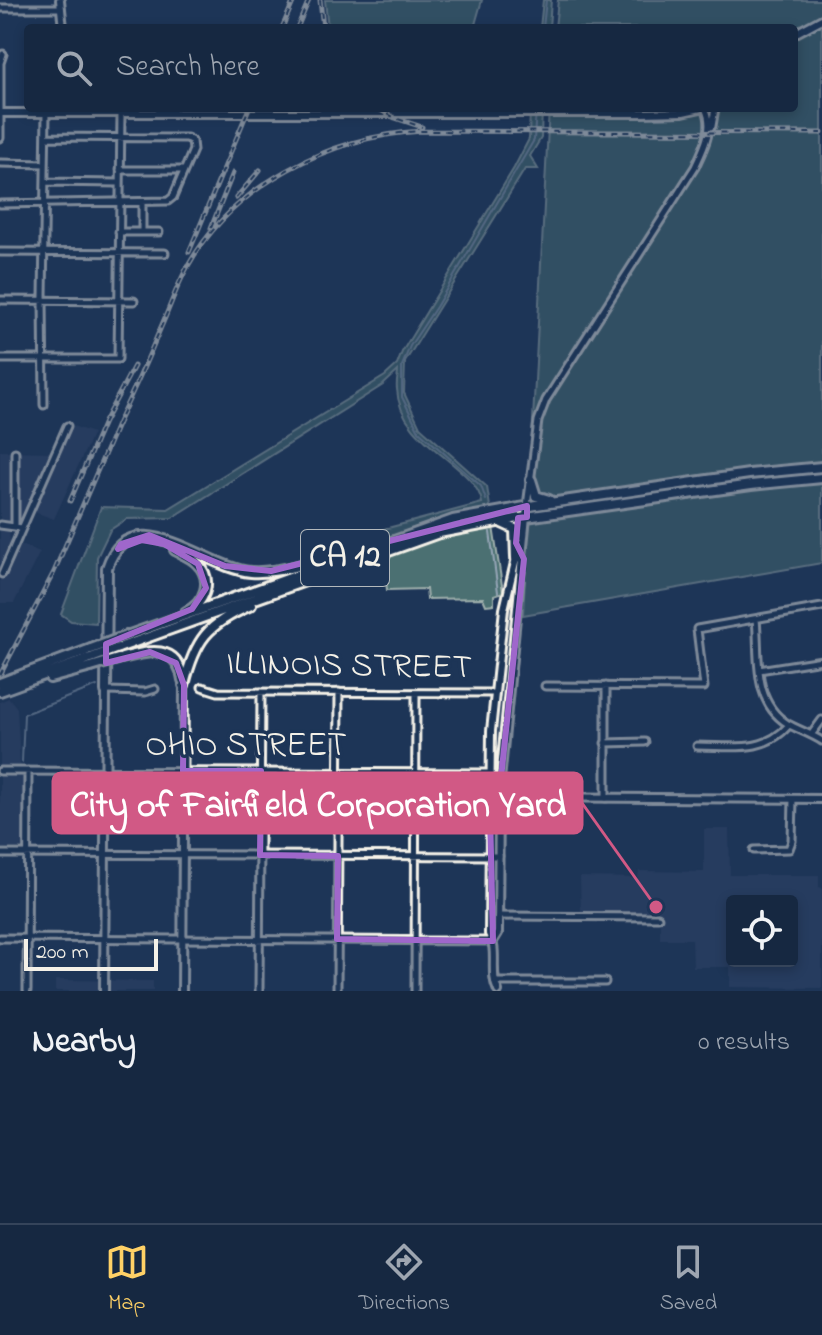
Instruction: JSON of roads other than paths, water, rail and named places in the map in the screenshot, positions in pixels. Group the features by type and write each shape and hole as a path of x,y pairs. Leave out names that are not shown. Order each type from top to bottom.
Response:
{"highway":[{"name":"CA 12","path":"0,683 25,680 91,658 165,622 453,520 527,506 749,474 822,467"},
{"name":"CA 12","path":"118,644 439,533 498,521 822,478"},
{"path":"531,480 540,499 558,502"},
{"path":"498,521 515,529 518,555"},
{"path":"106,691 106,576 109,562 126,541 149,535 225,566 261,572 382,544"},
{"path":"118,549 135,541 155,541 191,558 203,572 206,588 199,603 165,622"},
{"path":"184,685 196,647 222,619 313,581 329,571"},
{"path":"0,691 91,658 118,659 150,652 165,654 180,669 184,685"}],"main road":[{"path":"60,4 62,24"},
{"path":"798,32 822,19"},
{"path":"0,113 56,112"},
{"path":"84,112 679,112"},
{"path":"493,941 498,933 499,856 491,731 504,609 527,506"},
{"path":"498,991 494,982 493,941 489,934 490,856 524,559 518,555"},
{"path":"182,991 184,685"},
{"path":"104,991 106,691"},
{"path":"495,797 822,799"},
{"path":"489,991 494,982"}],"street":[{"path":"0,8 60,4"},
{"path":"0,138 0,63 3,54"},
{"path":"527,506 538,421 546,400 695,167 708,129 709,118 705,112"},
{"path":"708,129 712,126 714,112"},
{"path":"44,405 46,113"},
{"path":"0,359 118,359 121,114"},
{"path":"0,204 170,200 193,150 190,139 46,137"},
{"path":"0,163 45,164"},
{"path":"120,170 184,170"},
{"path":"45,182 120,183"},
{"path":"142,203 142,232"},
{"path":"119,232 159,232"},
{"path":"0,252 165,253"},
{"path":"0,300 134,301"},
{"path":"2,574 67,426"},
{"path":"15,452 15,525"},
{"path":"0,525 22,528"},
{"path":"545,686 704,687 697,629 822,607"},
{"path":"756,619 762,692 768,704 789,725 822,741"},
{"path":"759,670 822,660"},
{"path":"606,686 606,798"},
{"name":"ILLINOIS STREET","path":"202,687 218,692 494,693"},
{"path":"106,691 145,692 155,689"},
{"path":"259,991 261,692"},
{"path":"337,991 339,692"},
{"path":"415,991 416,693"},
{"path":"811,735 822,720"},
{"path":"697,746 760,745 771,742 789,725"},
{"path":"605,743 645,742"},
{"name":"OHIO STREET","path":"0,771 492,773"},
{"path":"27,991 28,771"},
{"path":"754,850 789,849 793,799"},
{"path":"0,854 499,856"},
{"path":"498,916 658,917"},
{"path":"0,938 493,941"},
{"path":"494,982 605,982"}],"waterway":[{"path":"543,24 546,0"},
{"path":"486,500 481,486 419,431 402,397 402,366 410,346 534,140 536,112"},
{"path":"490,532 498,592"},
{"path":"22,762 24,714 97,686"}],"railway":[{"path":"284,24 294,0"},
{"path":"299,24 309,0"},
{"path":"320,0 323,24"},
{"path":"189,252 247,112"},
{"path":"384,112 422,127"},
{"path":"116,427 180,281 208,237 231,211 258,189 320,154 388,135 422,131 822,133"},
{"path":"236,198 260,170"},
{"path":"211,228 233,173"},
{"path":"70,501 104,422 134,366"},
{"path":"0,675 54,572 120,418"}],"place":[{"name":"City of Fairfield Corporation Yard","path":"656,907"}]}
